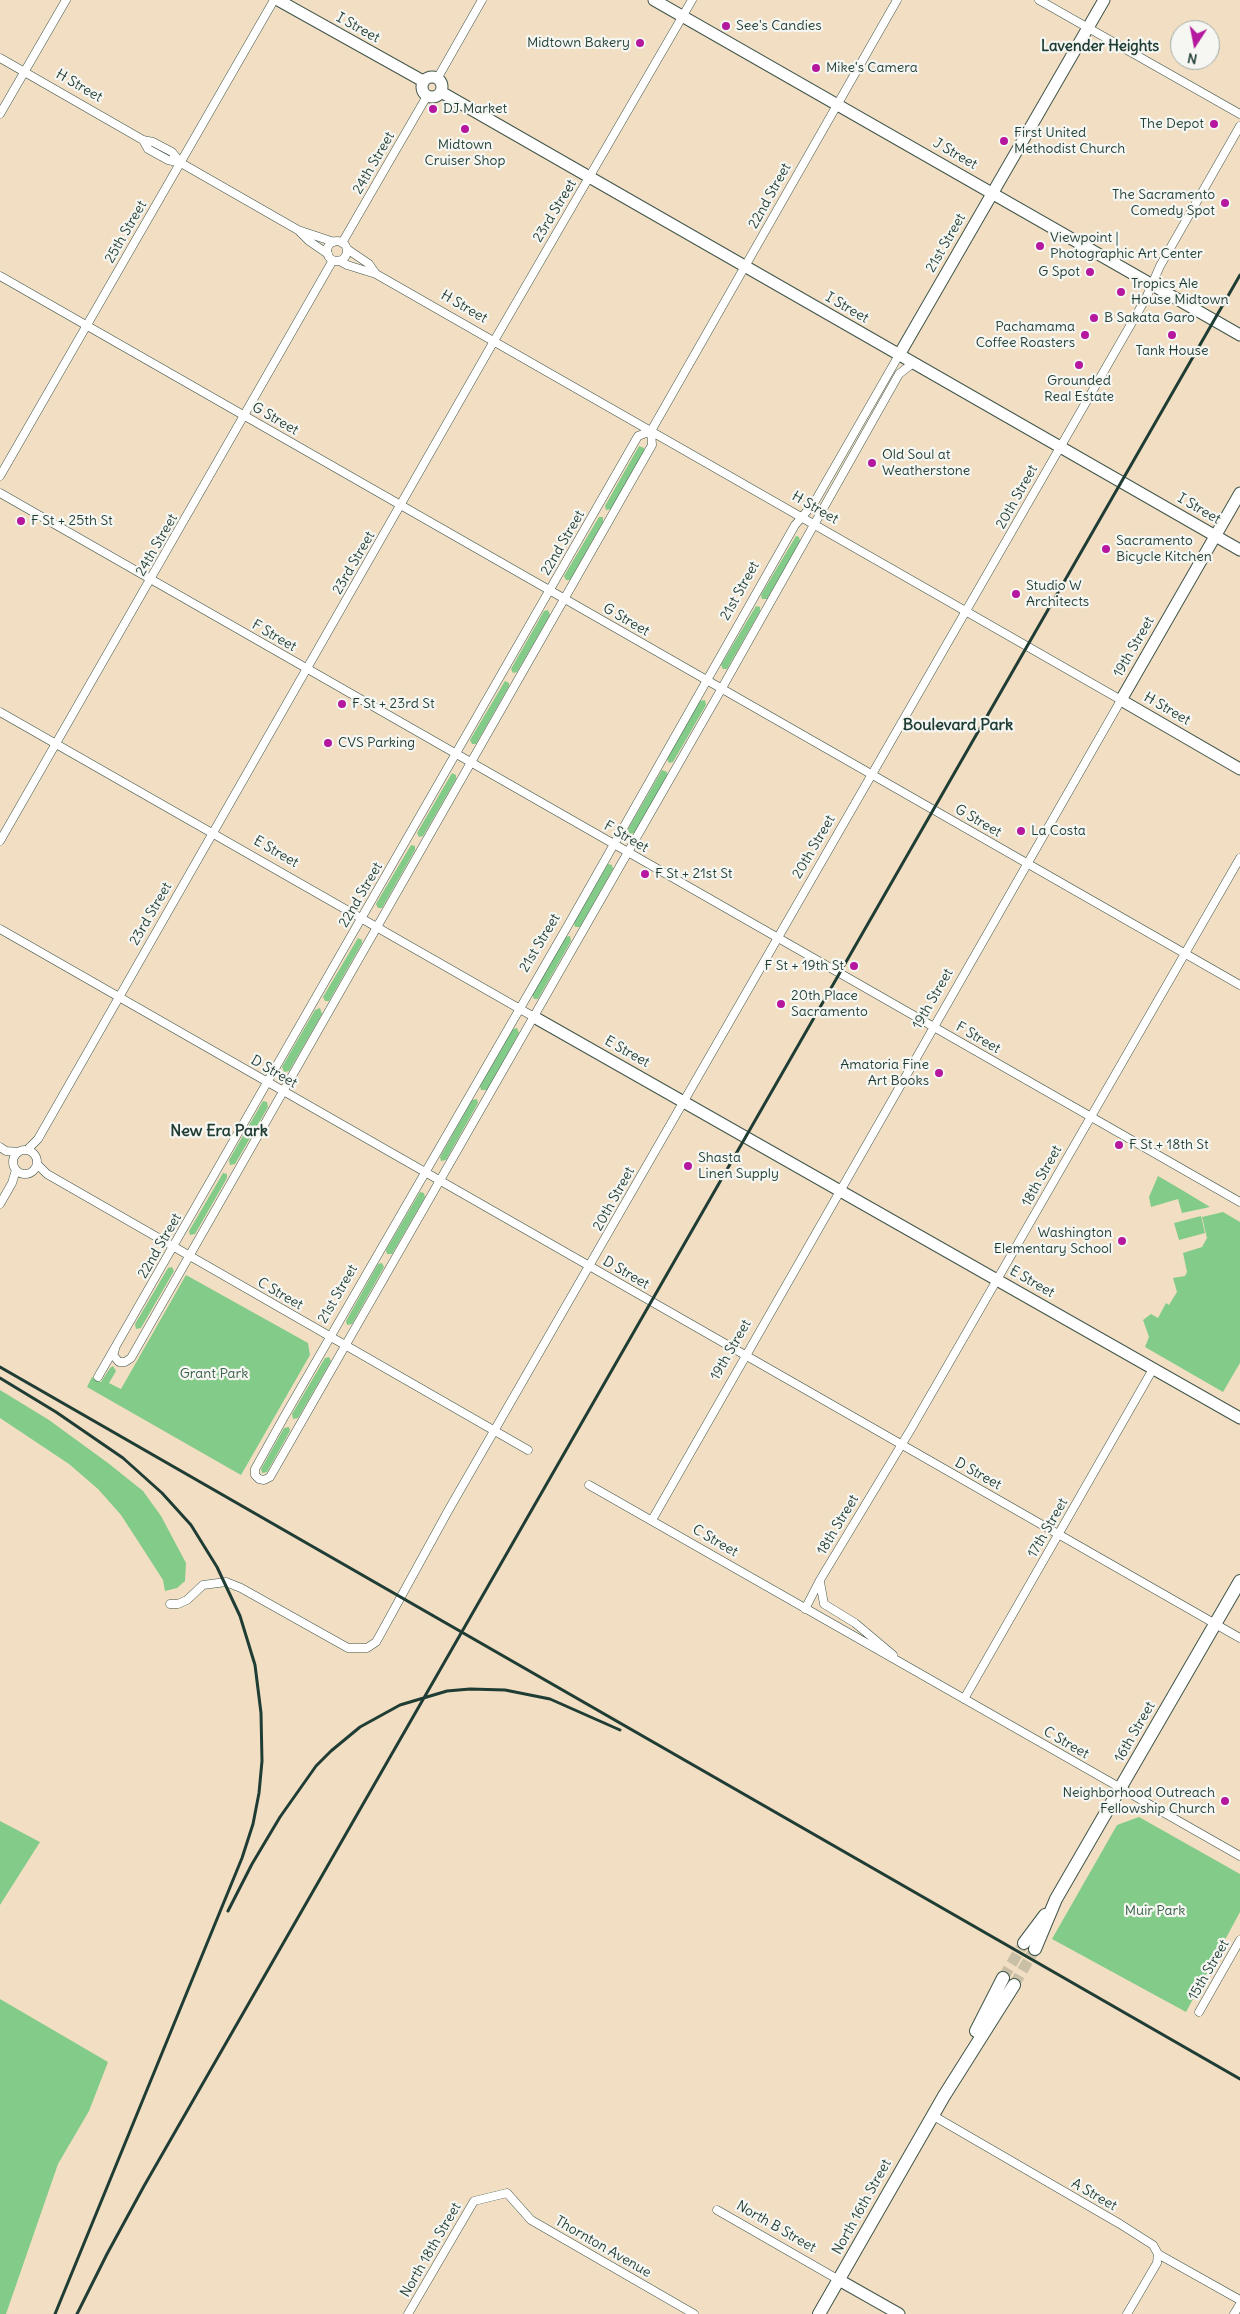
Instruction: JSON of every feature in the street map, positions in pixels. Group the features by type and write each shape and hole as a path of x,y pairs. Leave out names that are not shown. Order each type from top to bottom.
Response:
{"main road":[{"name":"16th Street","path":"1030,1946 1240,1581"},
{"path":"932,2115 1009,1982"},
{"name":"North 16th Street","path":"819,2314 932,2115"}],"street":[{"path":"0,114 66,0"},
{"name":"I Street","path":"276,0 423,81"},
{"name":"25th Street","path":"0,476 276,0"},
{"path":"437,79 482,0"},
{"name":"J Street","path":"654,0 1240,334"},
{"name":"23rd Street","path":"27,1150 38,1139 494,341 692,0"},
{"name":"22nd Street","path":"115,1349 113,1354 119,1362 125,1362 130,1358 652,445 651,431 896,0"},
{"path":"1039,0 1240,114"},
{"name":"21st Street","path":"913,364 899,374 722,688 269,1478 259,1479 255,1475 255,1469 330,1337 614,844 792,530 814,504 1104,0"},
{"name":"H Street","path":"0,58 143,140 153,142 172,152 181,163 298,230 341,245 369,264 376,274"},
{"path":"430,78 437,79 441,84 441,92 434,97 427,96 422,92 423,81 430,78"},
{"name":"I Street","path":"441,92 1240,550"},
{"name":"24th Street","path":"341,245 427,96"},
{"name":"20th Street","path":"170,1604 178,1604 187,1600 204,1585 226,1582 241,1588 339,1644 361,1649 371,1646 380,1635 409,1581 777,938 1060,447 1240,126"},
{"name":"H Street","path":"298,230 309,241 334,258 347,265 376,274 1240,769"},
{"path":"341,245 346,255 334,258 329,246 341,245"},
{"name":"24th Street","path":"0,840 151,580 334,258"},
{"name":"G Street","path":"0,276 1240,985"},
{"name":"22nd Street","path":"98,1377 638,436 651,431"},
{"name":"F Street","path":"0,493 1240,1202"},
{"name":"19th Street","path":"652,1520 1240,493"},
{"name":"E Street","path":"0,712 1240,1418"},
{"name":"18th Street","path":"805,1609 820,1580 997,1280 1240,858"},
{"name":"D Street","path":"0,929 1240,1638"},
{"name":"23rd Street","path":"35,1155 38,1139"},
{"path":"0,1204 20,1172 35,1168 35,1155 27,1150 18,1152 3,1149"},
{"path":"3,1149 20,1172"},
{"path":"13,1161 18,1152"},
{"name":"C Street","path":"35,1168 528,1450"},
{"name":"17th Street","path":"964,1698 1153,1369"},
{"path":"284,1418 299,1426"},
{"name":"C Street","path":"589,1484 795,1601 805,1609 906,1667 964,1698 1240,1856"},
{"name":"C Street","path":"820,1580 824,1604 855,1623 906,1667"},
{"name":"15th Street","path":"1199,2012 1240,1940"},
{"name":"A Street","path":"932,2115 1120,2224 1153,2245 1158,2254 1240,2300"},
{"name":"North 18th Street","path":"408,2314 474,2202 506,2193"},
{"name":"Thornton Avenue","path":"506,2193 530,2220 694,2314"},
{"name":"North B Street","path":"717,2210 899,2314"},
{"path":"1127,2314 1157,2263 1158,2254"},
{"path":"1234,2314 1240,2304"}],"green space":[{"path":"639,446 644,448 644,452 611,509 606,510 605,506"},
{"path":"599,517 603,517 603,522 570,580 566,580 564,576"},
{"path":"796,536 799,537 800,541 767,599 762,599 761,595"},
{"path":"756,606 760,607 760,611 727,669 723,669 721,665"},
{"path":"548,610 550,615 517,672 513,673 511,669 544,611"},
{"path":"505,681 509,683 509,686 476,744 472,744 470,740"},
{"path":"705,700 706,705 673,762 669,763 667,759 700,701"},
{"path":"662,770 667,772 667,776 634,833 629,834 628,829"},
{"path":"452,773 456,775 456,779 423,836 419,837 417,833"},
{"path":"411,845 415,846 415,850 382,908 378,908 376,904"},
{"path":"608,864 612,865 613,869 580,927 575,927 574,923"},
{"path":"570,936 571,941 538,999 534,999 532,995 565,937"},
{"path":"358,938 362,940 362,943 329,1001 325,1001 323,997"},
{"path":"320,1008 322,1014 289,1071 284,1072 282,1067 315,1010"},
{"path":"517,1028 519,1033 487,1090 481,1090 480,1086 513,1029"},
{"path":"477,1099 478,1103 446,1160 441,1161 440,1157 472,1100"},
{"path":"263,1101 267,1102 268,1107 235,1164 230,1165 229,1160"},
{"path":"223,1173 227,1174 227,1178 195,1234 190,1235 189,1231"},
{"path":"1158,1176 1210,1207 1182,1213 1178,1199 1151,1207 1149,1197"},
{"path":"420,1192 424,1193 425,1197 392,1254 387,1254 386,1250"},
{"path":"1223,1212 1240,1222 1240,1363 1223,1392 1145,1347 1149,1337 1143,1320 1151,1314 1158,1318 1166,1303 1169,1305 1177,1292 1173,1278 1185,1276 1187,1272 1183,1253 1202,1247 1207,1238 1202,1217"},
{"path":"1201,1216 1205,1233 1179,1240 1174,1223"},
{"path":"382,1263 384,1267 352,1324 347,1325 346,1321 378,1264"},
{"path":"172,1267 174,1271 141,1328 136,1329 135,1324 168,1268"},
{"name":"Grant Park","path":"186,1275 308,1343 310,1355 241,1475 87,1387 92,1377 101,1382 113,1366 116,1371 109,1383 121,1389"},
{"path":"329,1357 331,1361 298,1418 293,1419 292,1414 325,1358"},
{"path":"0,1390 49,1420 143,1491 161,1516 186,1563 185,1581 177,1588 165,1591 163,1580 121,1515 98,1489 69,1464 0,1418"},
{"path":"289,1427 290,1431 267,1472 262,1473 261,1469 284,1428"},
{"name":"Muir Park","path":"1139,1817 1240,1874 1240,1912 1186,2012 1052,1939 1117,1825"},
{"path":"0,1821 40,1842 0,1905"},
{"path":"0,1999 108,2062 89,2111 58,2164 6,2314 0,2314"}],"tunnel":[{"path":"1003,1978 1024,1943"},
{"path":"1014,1985 1035,1949"}],"railway":[{"path":"77,2314 144,2186 1240,275"},
{"path":"0,1367 1240,2079"},
{"path":"0,1378 56,1412 123,1458 162,1493 191,1525 217,1567 240,1616 255,1665 261,1713 262,1761 259,1793 253,1824 242,1858 55,2314"},
{"path":"228,1911 252,1864 280,1817 316,1766 360,1727 400,1705 447,1691 470,1689 505,1690 550,1699 620,1730"}],"place":[{"name":"See's Candies","path":"726,26"},
{"name":"Midtown Bakery","path":"640,43"},
{"name":"Mike's Camera","path":"816,68"},
{"name":"DJ Market","path":"433,109"},
{"name":"The Depot","path":"1214,124"},
{"name":"Midtown Cruiser Shop","path":"465,129"},
{"name":"First United Methodist Church","path":"1004,141"},
{"name":"The Sacramento Comedy Spot","path":"1225,203"},
{"name":"Viewpoint | Photographic Art Center","path":"1040,246"},
{"name":"G Spot","path":"1090,272"},
{"name":"Tropics Ale House Midtown","path":"1121,292"},
{"name":"B Sakata Garo","path":"1094,318"},
{"name":"Pachamama Coffee Roasters","path":"1085,335"},
{"name":"Tank House","path":"1172,335"},
{"name":"Grounded Real Estate","path":"1079,365"},
{"name":"Old Soul at Weatherstone","path":"872,463"},
{"name":"F St + 25th St","path":"21,521"},
{"name":"Sacramento Bicycle Kitchen","path":"1106,549"},
{"name":"Studio W Architects","path":"1016,594"},
{"name":"F St + 23rd St","path":"342,704"},
{"name":"CVS Parking","path":"328,743"},
{"name":"La Costa","path":"1021,831"},
{"name":"F St + 21st St","path":"645,874"},
{"name":"F St + 19th St","path":"854,966"},
{"name":"20th Place Sacramento","path":"781,1004"},
{"name":"Amatoria Fine Art Books","path":"939,1073"},
{"name":"F St + 18th St","path":"1119,1145"},
{"name":"Shasta Linen Supply","path":"688,1166"},
{"name":"Washington Elementary School","path":"1122,1241"},
{"name":"Neighborhood Outreach Fellowship Church","path":"1225,1801"}],"district":[{"name":"Lavender Heights","path":"1100,47"},
{"name":"Boulevard Park","path":"958,725"},
{"name":"New Era Park","path":"219,1131"}]}
